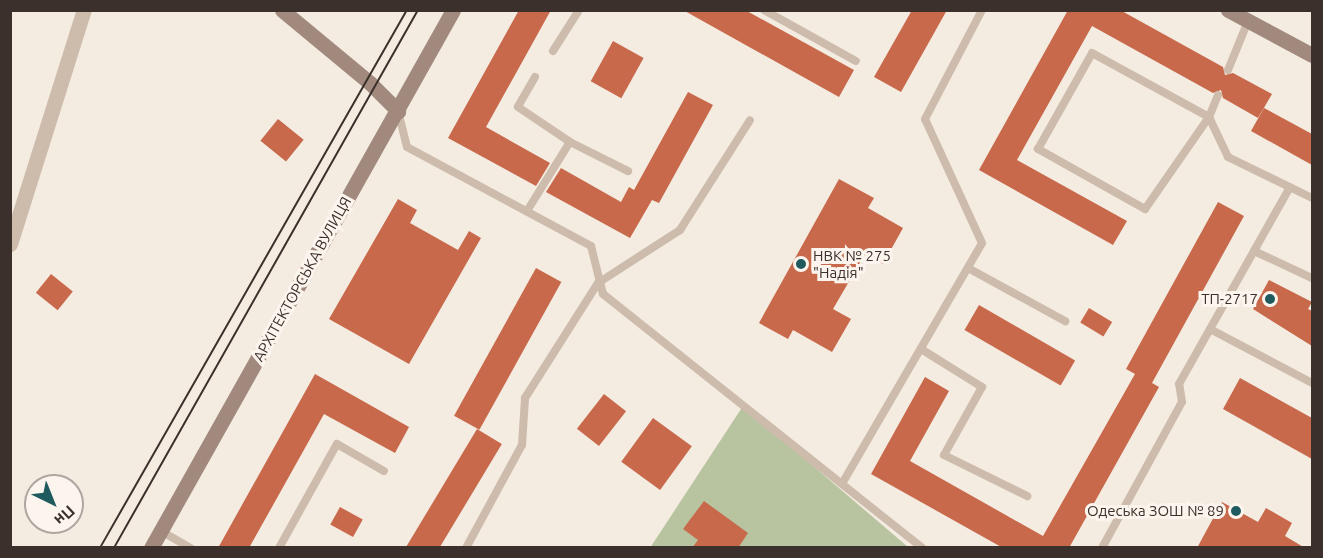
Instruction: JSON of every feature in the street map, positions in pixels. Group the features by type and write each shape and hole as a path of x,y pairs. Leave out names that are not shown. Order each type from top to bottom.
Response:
{"street":[{"path":"10,244 84,10"},
{"path":"282,10 398,111"},
{"name":"АРХІТЕКТОРСЬКА ВУЛИЦЯ","path":"151,548 453,10"},
{"path":"1228,10 1312,55"}],"lane":[{"path":"553,51 579,10"},
{"path":"764,10 856,61"},
{"path":"843,482 982,243 925,119 982,10"},
{"path":"1228,70 1248,21"},
{"path":"1218,95 1209,117 1145,209 1038,148 1092,53 1209,117 1228,158 1312,198"},
{"path":"535,77 518,107 570,142 628,171"},
{"path":"398,111 407,147 591,246 598,283 603,294 843,482 922,548"},
{"path":"466,548 522,446 525,398 598,283 680,230 750,120"},
{"path":"527,212 570,142"},
{"path":"1102,548 1182,402 1179,384 1290,187"},
{"path":"1254,251 1312,278"},
{"path":"968,268 1065,321"},
{"path":"1210,328 1312,383"},
{"path":"921,349 982,387 944,454 1027,496"},
{"path":"279,548 337,444 384,471"},
{"path":"161,531 191,548"}],"green space":[{"path":"743,406 908,547 650,548"}],"building":[{"path":"519,10 551,10 486,127 550,163 536,186 448,138"},
{"path":"683,10 745,10 854,70 839,97"},
{"path":"912,10 947,10 901,92 874,77"},
{"path":"1068,10 1120,10 1223,67 1225,75 1233,73 1272,94 1258,118 1223,98 1221,90 1213,93 1092,26 1017,160 1127,221 1113,245 979,170"},
{"path":"613,41 644,58 621,98 591,81"},
{"path":"688,92 713,105 659,203 652,200 630,238 546,192 561,168 621,202 629,187 634,190"},
{"path":"1264,108 1312,134 1312,165 1251,131"},
{"path":"278,119 304,140 286,162 260,141"},
{"path":"839,179 874,198 868,208 903,228 883,264 865,254 833,309 851,319 832,352 793,330 788,339 759,323"},
{"path":"398,199 417,210 410,223 458,250 469,231 481,238 409,364 329,319"},
{"path":"1218,202 1244,216 1152,383 1159,387 1069,548 1003,548 871,474 925,377 949,391 910,461 1043,536 1135,374 1126,369"},
{"path":"536,268 561,282 479,430 454,416"},
{"path":"51,274 73,292 58,310 36,293"},
{"path":"1269,280 1312,302 1308,309 1312,311 1312,346 1253,309"},
{"path":"979,305 1075,360 1061,386 964,330"},
{"path":"1089,308 1112,322 1103,336 1080,323"},
{"path":"315,374 409,427 395,453 324,414 249,548 218,548"},
{"path":"1240,378 1312,418 1312,459 1223,409"},
{"path":"604,394 626,411 599,446 577,429"},
{"path":"653,418 692,446 660,490 621,462"},
{"path":"477,429 502,444 439,548 406,547"},
{"path":"704,501 748,533 738,548 692,548 698,540 683,529"},
{"path":"1222,502 1258,522 1266,508 1292,523 1285,536 1305,548 1197,548"},
{"path":"340,507 363,520 353,537 330,524"}],"tram line":[{"path":"100,548 407,10"},
{"path":"114,548 418,10"}],"place":[{"name":"НВК № 275 \"Надія\"","path":"801,264"},
{"name":"ТП-2717","path":"1270,299"},
{"name":"Одеська ЗОШ № 89","path":"1236,511"}]}
